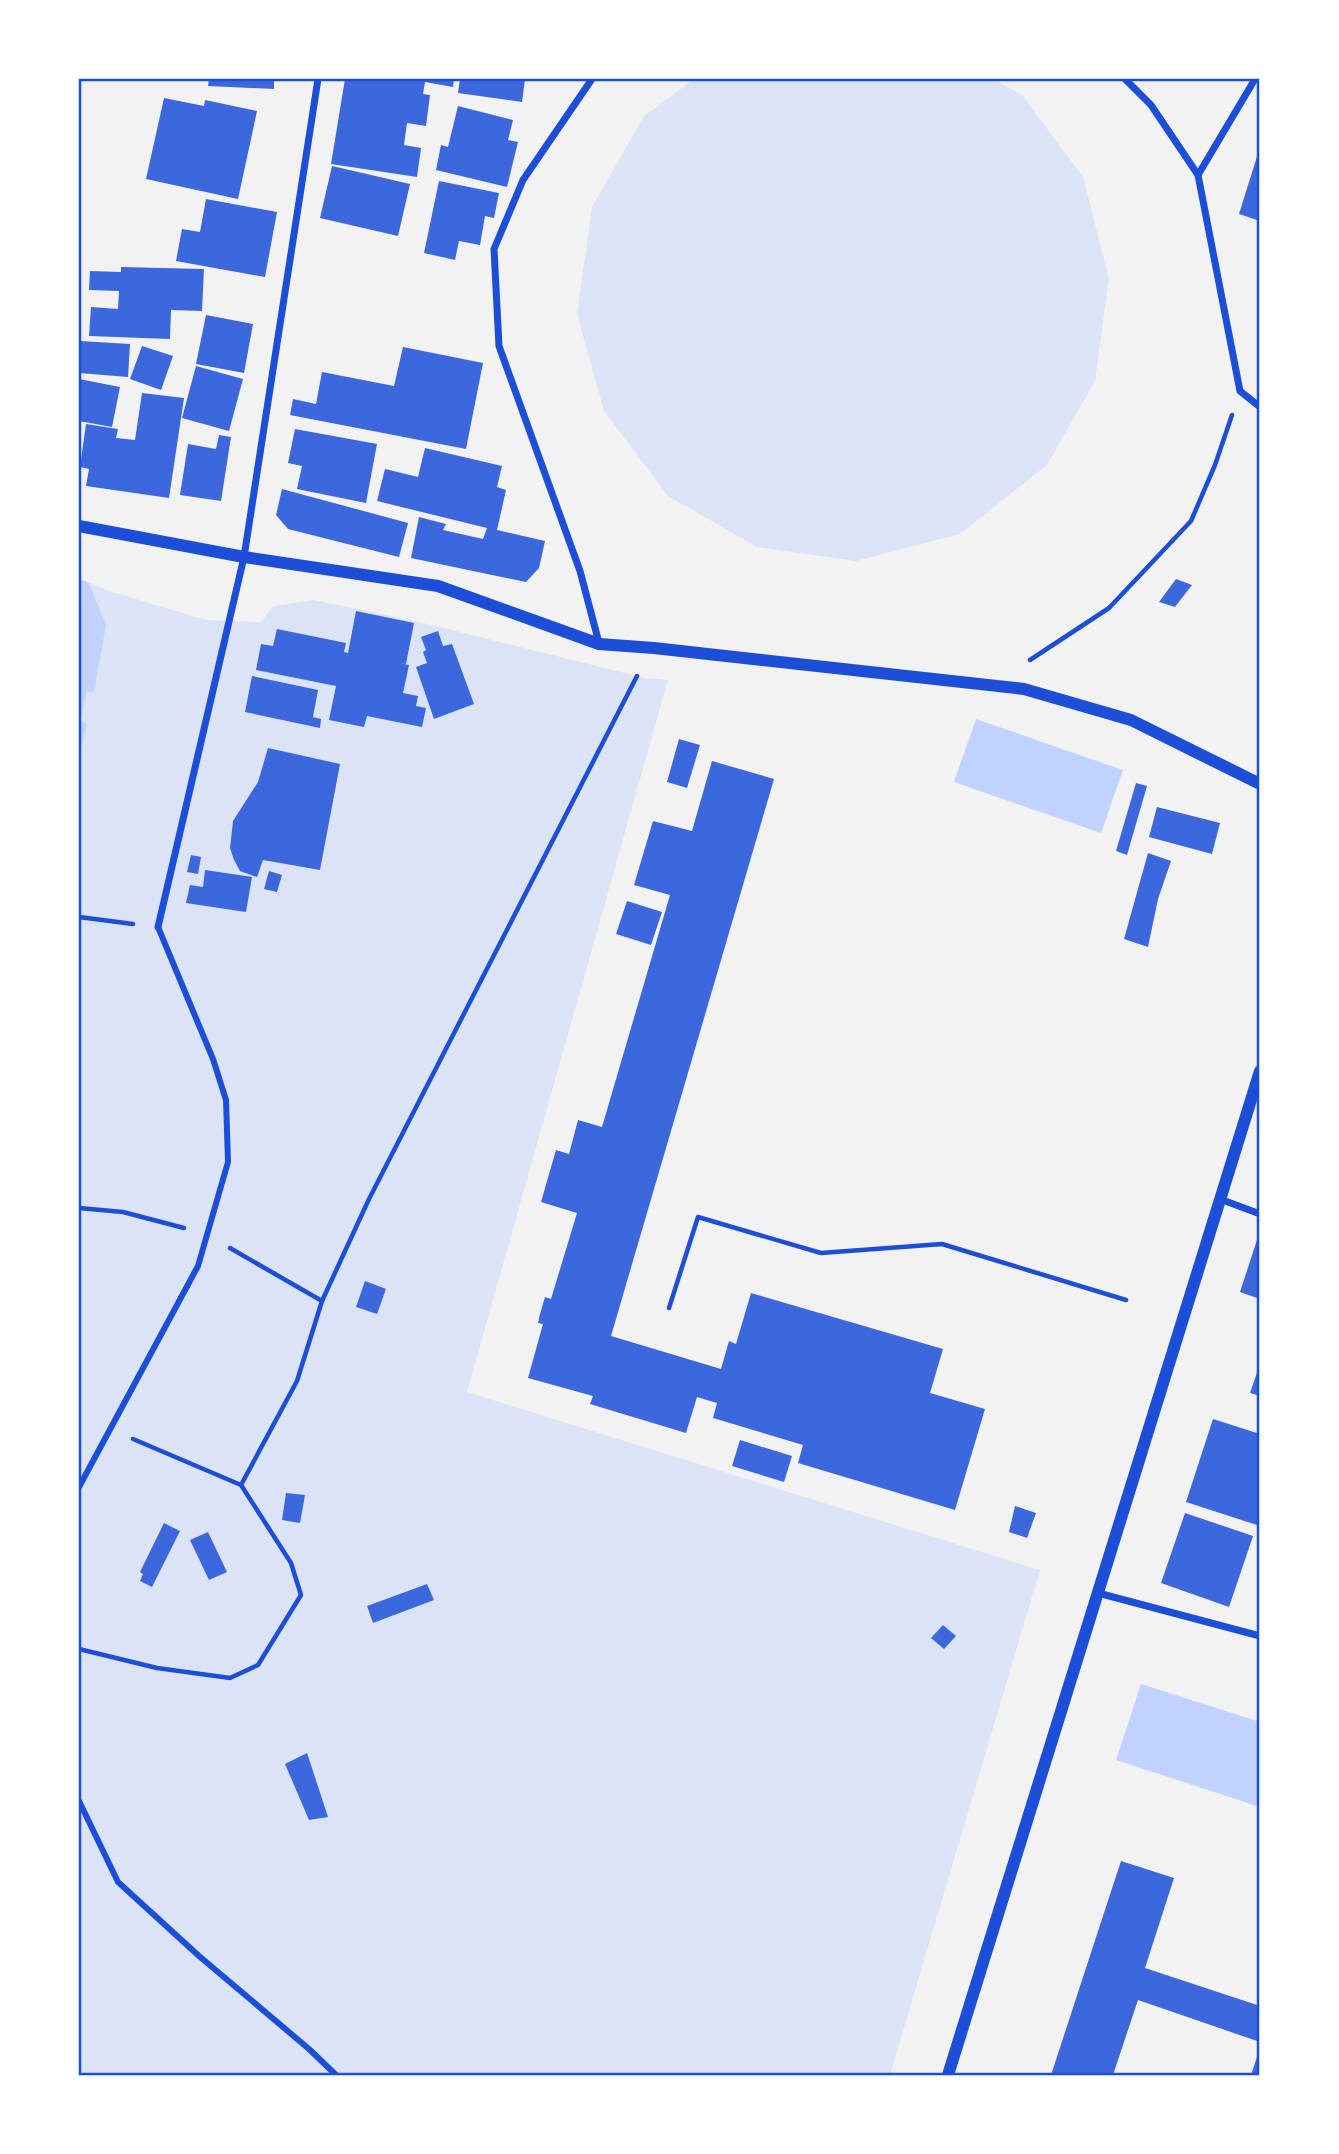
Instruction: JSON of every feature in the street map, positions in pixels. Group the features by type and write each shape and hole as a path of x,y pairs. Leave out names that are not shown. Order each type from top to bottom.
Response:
{"street":[{"path":"79,1487 198,1266 228,1162 226,1100 213,1059 158,928 244,557 318,79"},
{"path":"592,79 523,180 495,249 499,346 580,571 599,644"},
{"path":"1125,79 1151,105 1198,175 1240,391 1260,407"},
{"path":"1198,175 1255,79"},
{"path":"79,526 244,557 438,586 599,644 1024,688 1131,720 1260,784"},
{"path":"948,2075 1260,1071"},
{"path":"1220,1199 1260,1214"},
{"path":"1098,1593 1260,1636"},
{"path":"79,1801 118,1882 336,2075"}],"path":[{"path":"1026,663 1109,608 1191,520 1215,465 1240,391"},
{"path":"242,1485 297,1381 322,1301 369,1199 637,676"},
{"path":"79,916 158,928"},
{"path":"669,1308 698,1217 821,1253 942,1244 1125,1300"},
{"path":"79,1649 157,1668 230,1678 258,1665 301,1595 291,1563 242,1485 111,1430"}],"shaded area":[{"path":"694,79 994,79 1023,96 1083,177 1109,278 1095,381 1047,465 960,534 856,561 757,547 668,496 604,411 577,314 592,207 644,116"},
{"path":"79,578 106,590 206,620 261,622 273,606 314,600 428,624 645,678 668,680 467,1392 1040,1570 890,2075 79,2075"}],"water":[{"path":"79,579 89,583 106,625 94,693 87,691 80,721 87,724 79,754"},
{"path":"976,719 1123,770 1101,833 954,782"},
{"path":"1141,1684 1260,1722 1260,1807 1116,1760"}],"building":[{"path":"209,79 274,79 274,89 208,86"},
{"path":"345,79 454,79 453,87 425,82 423,94 430,95 426,126 407,123 404,145 421,148 417,177 331,164"},
{"path":"460,79 525,79 522,102 458,93"},
{"path":"164,98 204,106 205,100 257,111 238,199 146,179"},
{"path":"458,106 513,120 508,140 518,142 507,187 436,170 441,145 448,147"},
{"path":"1260,147 1260,221 1239,214"},
{"path":"332,166 410,184 398,236 320,218"},
{"path":"439,181 499,193 494,218 485,216 480,245 459,241 455,260 424,253"},
{"path":"206,199 277,212 265,277 176,261 182,229 200,232"},
{"path":"121,267 204,269 202,311 171,310 170,339 89,336 91,307 118,309 119,291 89,290 90,271 121,272"},
{"path":"206,315 253,324 244,373 196,364"},
{"path":"80,341 130,344 128,377 79,373"},
{"path":"142,346 173,356 161,390 130,379"},
{"path":"403,347 483,363 466,449 290,415 293,399 316,404 322,372 394,386"},
{"path":"196,366 243,379 229,431 182,418"},
{"path":"79,379 120,387 112,427 79,421"},
{"path":"142,393 184,398 169,498 86,486 89,469 80,467 86,424 118,429 116,438 135,440"},
{"path":"295,429 377,444 366,503 297,489 302,466 288,463"},
{"path":"219,435 231,437 221,501 180,495 188,444 216,449"},
{"path":"425,448 502,466 497,487 506,490 497,530 545,541 539,568 526,582 411,558 419,517 446,524 443,530 483,539 487,528 377,501 385,469 418,477"},
{"path":"282,489 408,523 399,557 288,529 276,515"},
{"path":"1176,579 1192,585 1175,607 1159,602"},
{"path":"356,611 414,623 406,664 399,663 409,665 403,693 418,696 416,706 426,708 422,727 367,716 364,727 329,720 336,686 256,670 261,644 273,646 277,629 346,643 344,652 348,653"},
{"path":"438,631 443,646 452,644 474,704 434,719 416,667 427,663 421,637"},
{"path":"252,676 318,690 313,717 321,719 320,728 245,712"},
{"path":"679,739 700,745 687,788 667,782"},
{"path":"268,748 340,764 320,870 263,860 257,877 240,871 234,860 230,848 233,821 258,782"},
{"path":"712,761 774,779 611,1336 721,1369 729,1341 736,1344 751,1293 943,1349 930,1393 985,1409 955,1510 798,1463 803,1445 713,1418 717,1403 697,1397 686,1433 590,1404 593,1396 528,1378 543,1324 538,1323 545,1297 551,1299 577,1213 541,1202 556,1150 569,1154 578,1120 602,1127 670,895 634,885 653,821 692,831"},
{"path":"1136,783 1147,786 1127,855 1116,851"},
{"path":"1157,807 1220,823 1212,854 1149,837"},
{"path":"1148,853 1171,861 1158,899 1148,947 1124,939"},
{"path":"191,855 201,857 198,874 187,872"},
{"path":"205,870 252,877 246,912 186,903 190,885 203,887"},
{"path":"269,871 282,875 277,892 264,889"},
{"path":"627,901 662,912 651,945 616,934"},
{"path":"1257,1240 1260,1241 1260,1299 1240,1292"},
{"path":"365,1281 386,1289 377,1314 356,1307"},
{"path":"1260,1364 1260,1396 1250,1393"},
{"path":"1213,1419 1260,1434 1260,1526 1186,1502"},
{"path":"740,1440 792,1456 784,1482 732,1466"},
{"path":"286,1493 305,1495 300,1523 282,1520"},
{"path":"1015,1506 1036,1513 1027,1538 1009,1532"},
{"path":"1185,1513 1253,1536 1229,1607 1161,1583"},
{"path":"164,1523 180,1531 152,1587 140,1581 143,1574 140,1572"},
{"path":"208,1532 227,1572 209,1580 190,1540"},
{"path":"427,1584 434,1600 373,1623 367,1606"},
{"path":"943,1625 956,1636 944,1649 931,1638"},
{"path":"307,1753 328,1817 309,1820 285,1764"},
{"path":"1121,1861 1174,1878 1145,1968 1260,2006 1260,2042 1138,2000 1113,2075 1051,2075"},
{"path":"1260,2048 1260,2075 1251,2075"}]}
